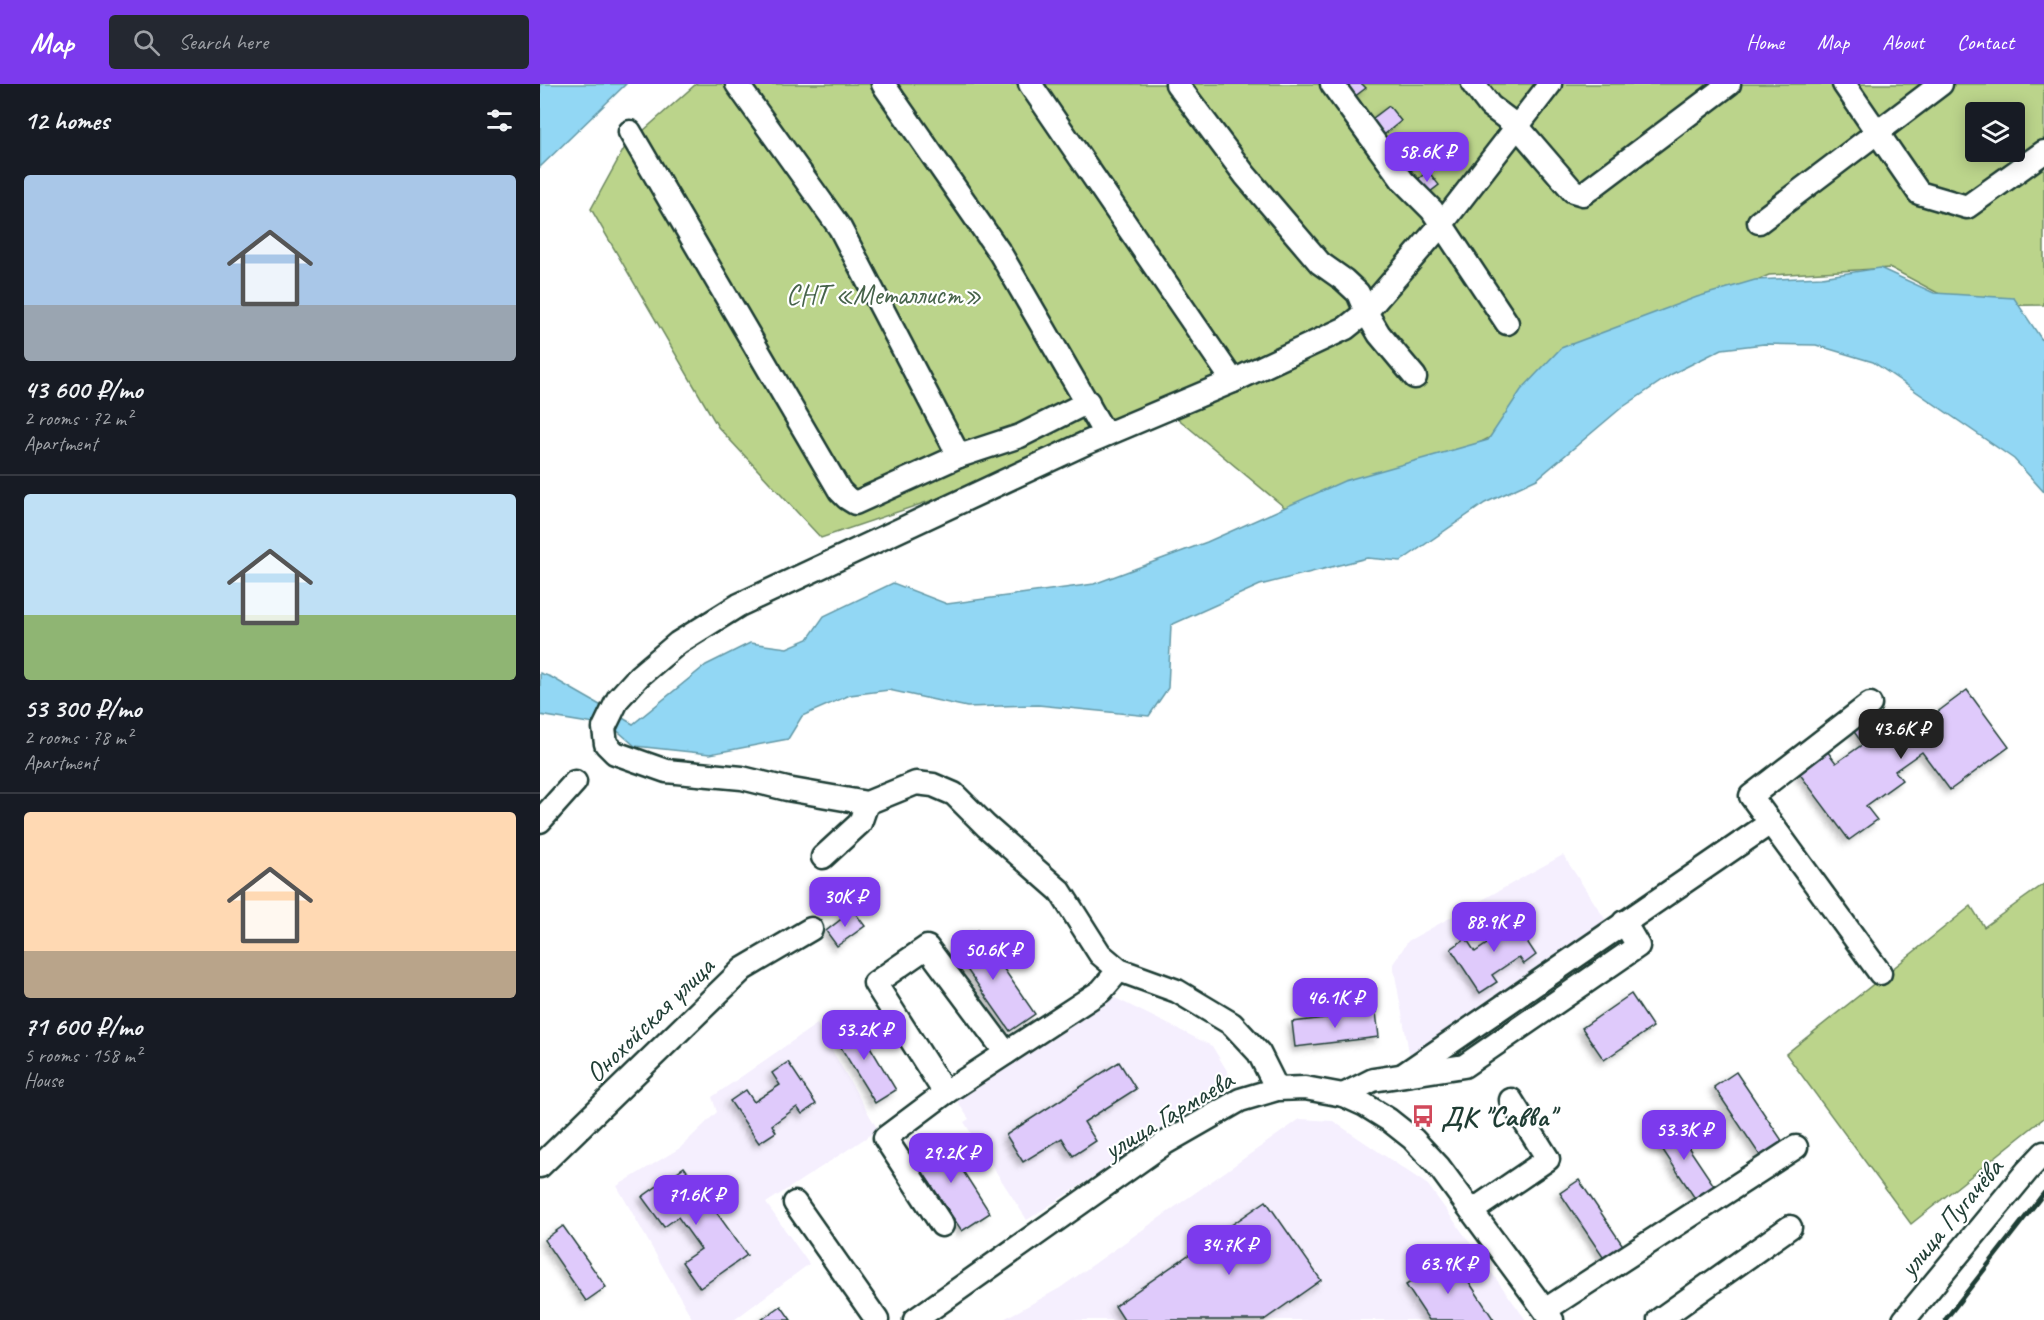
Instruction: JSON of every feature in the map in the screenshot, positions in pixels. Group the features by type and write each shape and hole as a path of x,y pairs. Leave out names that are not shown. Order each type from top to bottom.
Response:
{"street":[{"path":"737,84 840,228 959,456"},
{"path":"884,84 1000,253 1105,434"},
{"path":"1030,84 1233,381"},
{"path":"1177,84 1245,175 1320,263 1358,293 1365,312 1379,334 1415,377"},
{"path":"1332,84 1403,181 1432,210 1507,322"},
{"path":"1473,84 1491,106 1518,127 1573,191 1583,194 1729,84"},
{"path":"1277,1089 1259,1053 1232,1024 1177,991 1119,970 1100,954 1060,891 986,826 954,794 933,785 916,783 867,803 787,789 742,778 666,771 615,753 606,744 604,728 618,699 639,676 678,643 739,606 1105,434 1233,381 1346,328 1365,312 1441,225 1550,84"},
{"path":"1844,84 1919,194 1967,207 2044,152"},
{"path":"1759,222 1941,84"},
{"path":"630,132 840,491 855,503 959,456 1020,436 1088,402"},
{"path":"1870,704 1751,796 1880,974"},
{"path":"540,821 575,782"},
{"path":"823,857 860,823 867,803"},
{"path":"1343,1095 1373,1080 1403,1075 1770,823"},
{"name":"Онохойская улица","path":"540,1166 743,969 811,929"},
{"path":"945,1093 875,983 927,947 1005,1053"},
{"path":"942,1225 885,1138 945,1093 1101,991 1119,970"},
{"name":"улица Гармаева","path":"915,1320 1165,1143 1240,1100 1277,1089 1305,1088 1343,1095"},
{"path":"1343,1095 1389,1120 1413,1139 1439,1167 1548,1315 1796,1147"},
{"path":"1472,1211 1548,1159 1511,1101"},
{"name":"улица Пугачёва","path":"1904,1320 2044,1153"},
{"path":"795,1203 877,1320"},
{"path":"1659,1320 1791,1227"}],"shaded area":[{"path":"1563,855 1607,922 1410,1058 1393,964 1408,941"},
{"path":"1109,995 1212,1046 1229,1074 1166,1130 1027,1220 964,1122 969,1119 953,1095"},
{"path":"817,1024 878,1130 766,1203 809,1264 734,1320 693,1320 617,1186 680,1148 717,1112 712,1097"},
{"path":"1300,1119 1333,1121 1428,1185 1526,1320 1002,1320 1060,1288"}],"green space":[{"name":"СНТ «Металлист»","path":"696,84 2044,84 2044,305 1962,306 1891,268 1769,275 1559,363 1508,428 1443,462 1289,511 1176,417 821,538 718,427 591,209 625,147"},
{"path":"2044,884 2044,1118 1911,1224 1786,1054 1971,906 1984,927"}],"water":[{"path":"540,84 626,84 540,167"},
{"path":"1880,268 1934,293 2014,298 2044,343 2044,492 2014,459 1873,362 1816,345 1764,344 1722,349 1672,374 1620,409 1537,479 1485,503 1401,561 1367,558 1260,585 1171,625 1168,688 1149,716 1038,705 967,707 889,690 850,695 802,716 788,739 710,754 635,746 613,727 540,715 540,673 633,724 706,665 750,643 787,648 808,639 824,616 893,583 947,604 1094,584 1207,542 1344,481 1488,440 1521,390 1561,348 1697,297 1755,280 1822,277"}],"building":[{"path":"1351,84 1362,84 1366,88 1350,100 1342,91"},
{"path":"1389,106 1401,121 1380,138 1368,122"},
{"path":"1415,150 1423,161 1409,172 1400,162"},
{"path":"1428,171 1439,185 1426,195 1416,181"},
{"path":"1967,690 2009,747 1950,790 1922,752 1895,771 1902,780 1866,806 1877,820 1849,840 1796,769 1825,748 1836,763 1863,744 1852,729 1875,712 1897,742"},
{"path":"853,910 865,926 837,946 826,931"},
{"path":"1507,911 1536,955 1524,964 1519,957 1492,975 1497,982 1480,993 1451,949 1466,938 1475,952 1500,935 1492,922"},
{"path":"977,930 1035,1014 1010,1031 952,948"},
{"path":"1631,994 1653,1027 1604,1060 1582,1028"},
{"path":"1376,1012 1379,1037 1295,1047 1292,1022"},
{"path":"854,1020 896,1090 875,1103 832,1033"},
{"path":"788,1062 816,1104 802,1114 797,1107 772,1125 776,1132 759,1143 730,1101 746,1090 754,1102 780,1085 772,1073"},
{"path":"1119,1062 1136,1089 1084,1122 1096,1141 1073,1156 1062,1138 1023,1162 1006,1135"},
{"path":"1736,1072 1783,1142 1761,1157 1714,1087"},
{"path":"1668,1117 1719,1193 1700,1206 1649,1129"},
{"path":"941,1137 990,1213 962,1231 912,1156"},
{"path":"684,1167 747,1255 700,1288 682,1262 701,1249 678,1217 664,1227 642,1197"},
{"path":"1579,1180 1626,1250 1607,1263 1560,1193"},
{"path":"1266,1201 1321,1280 1264,1320 1124,1320 1115,1306"},
{"path":"563,1226 606,1287 586,1301 544,1240"},
{"path":"1452,1256 1494,1320 1429,1320 1406,1285"},
{"path":"781,1306 791,1320 761,1320"}],"railway":[{"path":"1945,1320 2044,1193"}],"place":[{"name":"ДК \"Савва\"","path":"1423,1116"}]}
